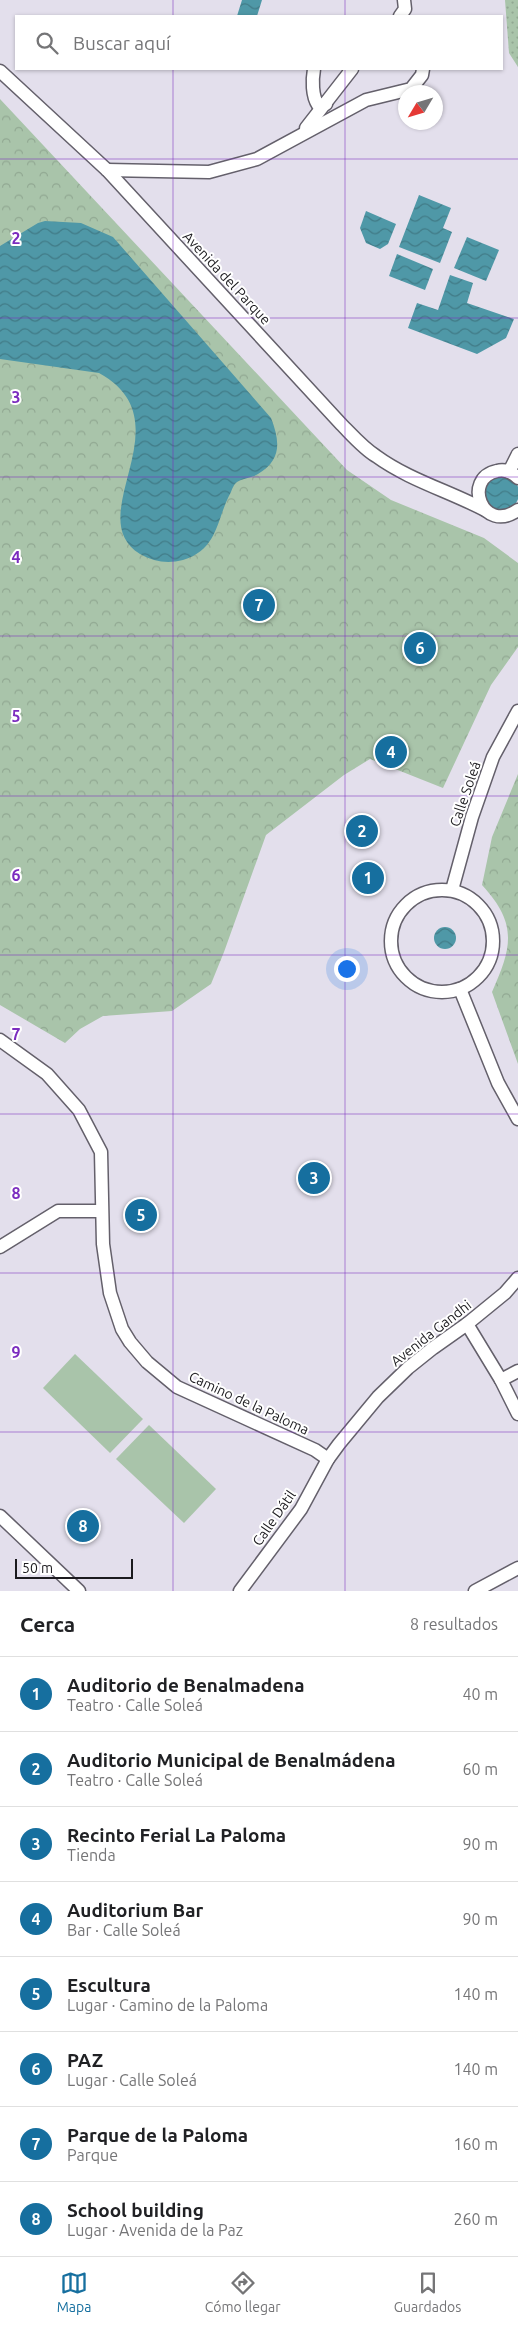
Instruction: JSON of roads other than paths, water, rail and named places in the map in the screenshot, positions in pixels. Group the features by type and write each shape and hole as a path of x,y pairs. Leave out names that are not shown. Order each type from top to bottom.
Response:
{"street":[{"path":"401,15 405,9 404,0"},
{"path":"314,70 313,85 316,102 318,105 326,104"},
{"path":"300,136 351,70"},
{"path":"107,170 210,172 257,159 325,120 366,100 411,89 422,75 423,70"},
{"name":"Avenida del Parque","path":"0,71 107,170 341,424 375,456 414,479 460,497 497,517 504,517"},
{"path":"485,510 480,504 478,490 486,476 493,472 514,474 518,454"},
{"name":"Avenida del Parque","path":"441,490 478,490"},
{"path":"504,517 518,510"},
{"path":"504,517 518,523"},
{"name":"Calle Soleá","path":"452,890 472,816 493,757 518,711"},
{"path":"441,889 452,890 468,896 483,910 493,931 492,956 480,976 460,989 440,993 418,986 402,972 392,950 392,930 402,909 418,895 441,889"},
{"path":"460,989 498,1083 518,1119"},
{"name":"Camino de la Paloma","path":"0,1040 47,1074 79,1110 102,1152 101,1211 103,1244 110,1294 122,1329 147,1362 177,1387 315,1450 328,1459"},
{"path":"0,1247 58,1211 101,1211"},
{"name":"Avenida Gandhi","path":"328,1459 378,1397 408,1368 505,1293 518,1278"},
{"path":"467,1324 501,1380 518,1414"},
{"path":"501,1380 518,1371"},
{"name":"Calle Dátil","path":"240,1591 301,1509 328,1459"},
{"path":"0,1516 79,1591"},
{"path":"246,1591 245,1586 262,1560"},
{"path":"475,1591 518,1568"}],"water":[{"path":"242,0 262,0 257,15 237,15"},
{"path":"419,195 451,208 443,228 452,232 440,263 399,247"},
{"path":"366,211 396,224 388,244 380,249 366,243 360,228"},
{"path":"45,221 81,223 113,237 271,418 277,442 275,456 266,469 235,484 210,541 204,549 195,555 183,560 166,562 151,559 140,554 124,537 120,517 135,442 134,417 124,393 99,373 0,359 0,246 38,223"},
{"path":"467,237 499,250 486,281 454,268"},
{"path":"397,254 433,269 425,290 389,276"},
{"path":"450,275 473,283 467,303 514,319 506,338 477,354 408,328 417,303 438,310"},
{"path":"501,475 514,480 519,493 514,506 501,511 488,506 483,493 488,480"},
{"path":"445,927 453,930 456,938 453,946 445,949 437,946 434,938 437,930"}],"place":[{"name":"Parque de la Paloma","path":"259,605"},
{"name":"PAZ","path":"420,648"},
{"name":"Auditorium Bar","path":"391,752"},
{"name":"Auditorio Municipal de Benalmádena","path":"362,831"},
{"name":"Auditorio de Benalmadena","path":"368,878"},
{"name":"Recinto Ferial La Paloma","path":"314,1178"},
{"name":"Escultura","path":"141,1215"},
{"name":"School building","path":"83,1526"}]}
